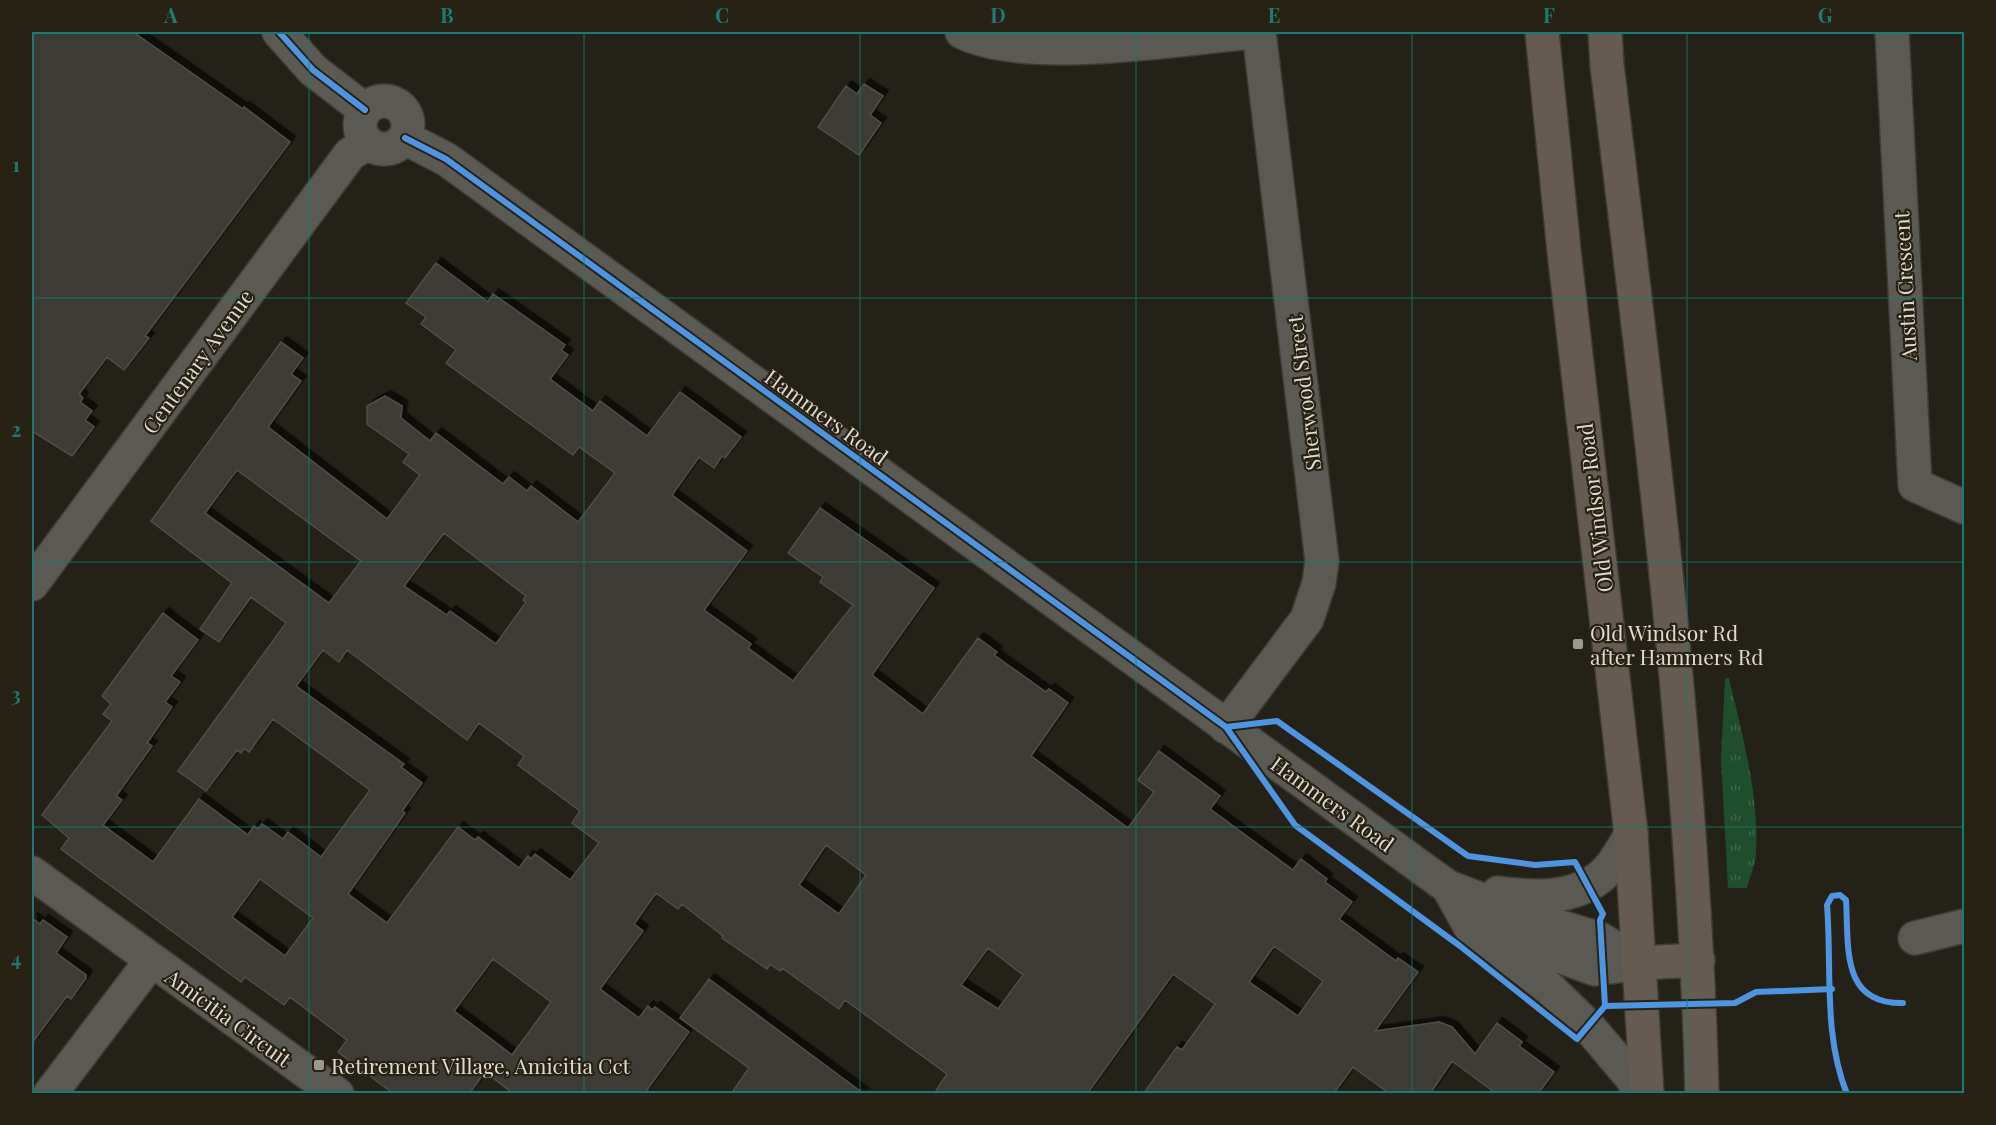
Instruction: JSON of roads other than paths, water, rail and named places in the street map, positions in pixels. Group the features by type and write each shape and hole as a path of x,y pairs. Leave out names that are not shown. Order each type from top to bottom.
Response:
{"highway":[{"name":"Old Windsor Road","path":"1542,32 1631,834 1647,1094"},
{"path":"1605,32 1647,384 1672,635 1698,960 1702,1094"},
{"path":"1640,963 1698,960"}],"street":[{"path":"279,32 313,69 365,110"},
{"path":"962,32 975,38 1011,45 1058,47 1116,45 1252,32"},
{"name":"Sherwood Street","path":"1226,727 1307,619 1314,602 1322,561 1259,32"},
{"name":"Austin Crescent","path":"1892,32 1915,485 1965,507"},
{"path":"376,102 398,104 404,110 409,123 405,138 391,149 383,150 368,143 361,132 360,123 365,110 376,102"},
{"name":"Hammers Road","path":"405,138 446,159 1448,886 1528,917 1600,939 1640,963"},
{"name":"Centenary Avenue","path":"32,584 350,154 368,143"},
{"path":"1448,886 1536,898 1564,894 1588,884 1610,868 1631,834"},
{"name":"Amicitia Circuit","path":"32,873 337,1094"},
{"path":"1448,886 1473,930 1549,988 1588,1026 1632,1078 1640,1094"},
{"path":"1915,938 1965,926"},
{"name":"Amicitia Circuit","path":"50,1094 151,961"}],"place":[{"name":"Old Windsor Rd after Hammers Rd","path":"1578,644"},
{"name":"Retirement Village, Amicitia Cct","path":"319,1065"}]}
